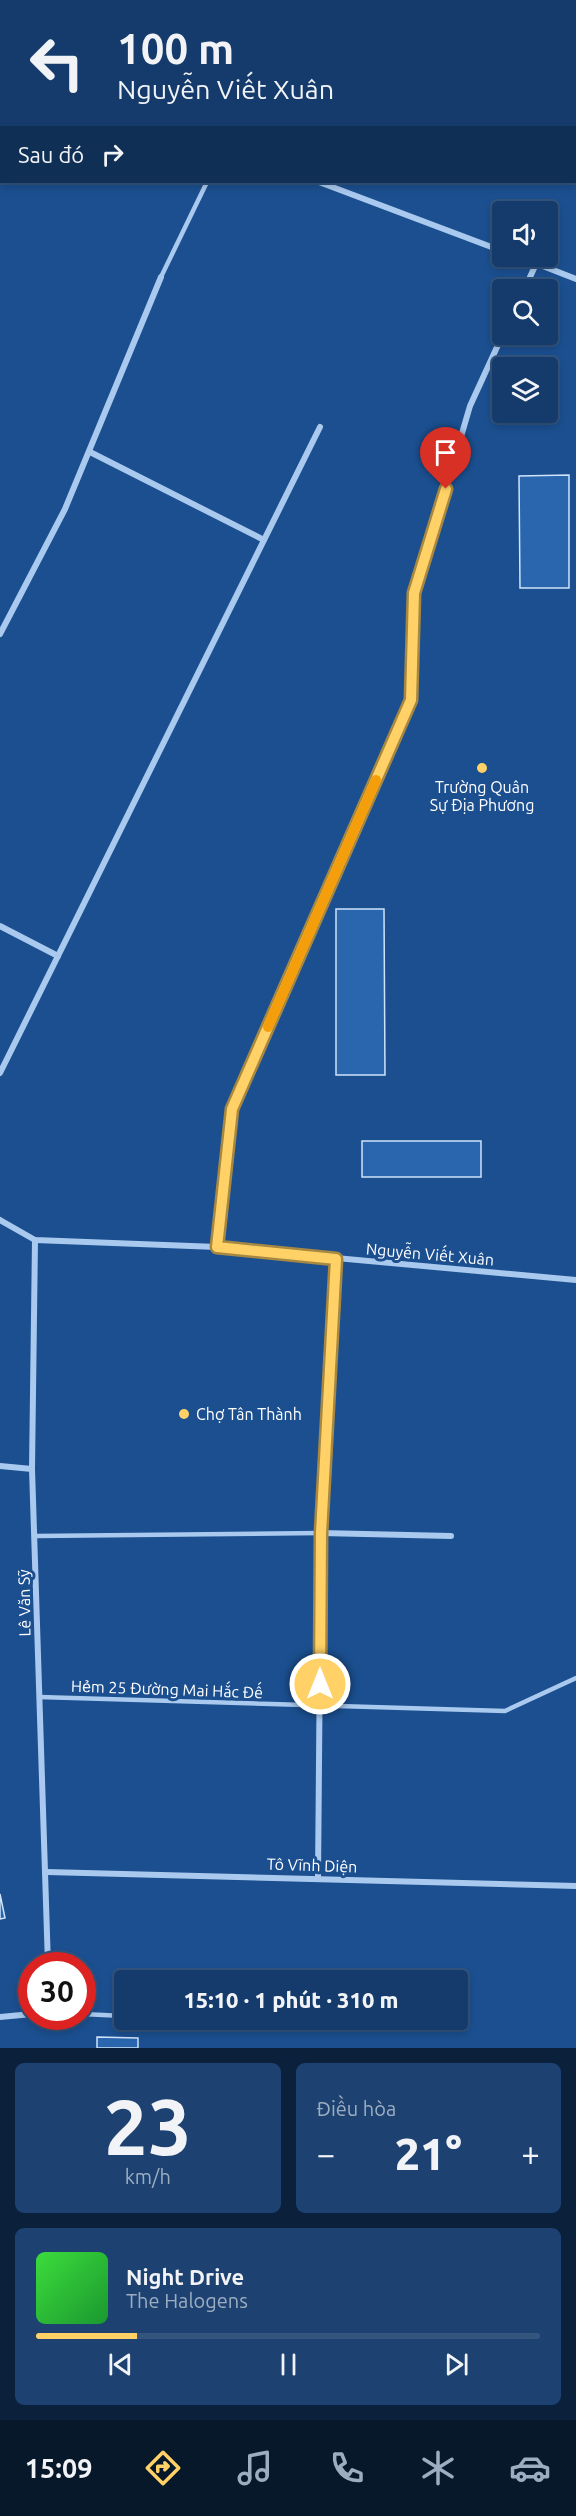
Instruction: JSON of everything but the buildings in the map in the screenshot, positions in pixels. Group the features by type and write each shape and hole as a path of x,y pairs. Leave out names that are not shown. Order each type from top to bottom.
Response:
{"street":[{"path":"322,183 492,247"},
{"path":"544,267 576,279"},
{"path":"0,634 65,509 161,277"},
{"path":"217,1247 232,1109 411,700 414,593 470,406 498,345"},
{"path":"0,1073 320,427"},
{"path":"90,452 264,540"},
{"path":"0,926 58,956"},
{"name":"Nguyễn Viết Xuân","path":"0,1220 35,1240 217,1247 576,1280"},
{"name":"Lê Văn Sỹ","path":"35,1240 32,1469 48,1952"},
{"path":"318,1878 321,1533 336,1259"},
{"path":"0,1466 32,1469"},
{"path":"321,1533 451,1536"},
{"name":"Tô Vĩnh Diện","path":"47,1872 576,1886"},
{"path":"0,2017 18,2015"}],"lane":[{"path":"161,277 207,183"},
{"path":"36,1536 321,1533"},
{"name":"Hẻm 25 Đường Mai Hắc Đế","path":"39,1697 505,1711 576,1678"},
{"path":"96,2015 114,2016"}],"slow traffic":[{"path":"268,1027 376,780"}],"place":[{"name":"Trường Quân Sự Địa Phương","path":"482,768"},
{"name":"Chợ Tân Thành","path":"184,1414"}],"route":[{"path":"320,1684 321,1533 336,1259 217,1247 232,1109 411,700 414,593 446,489"}]}
